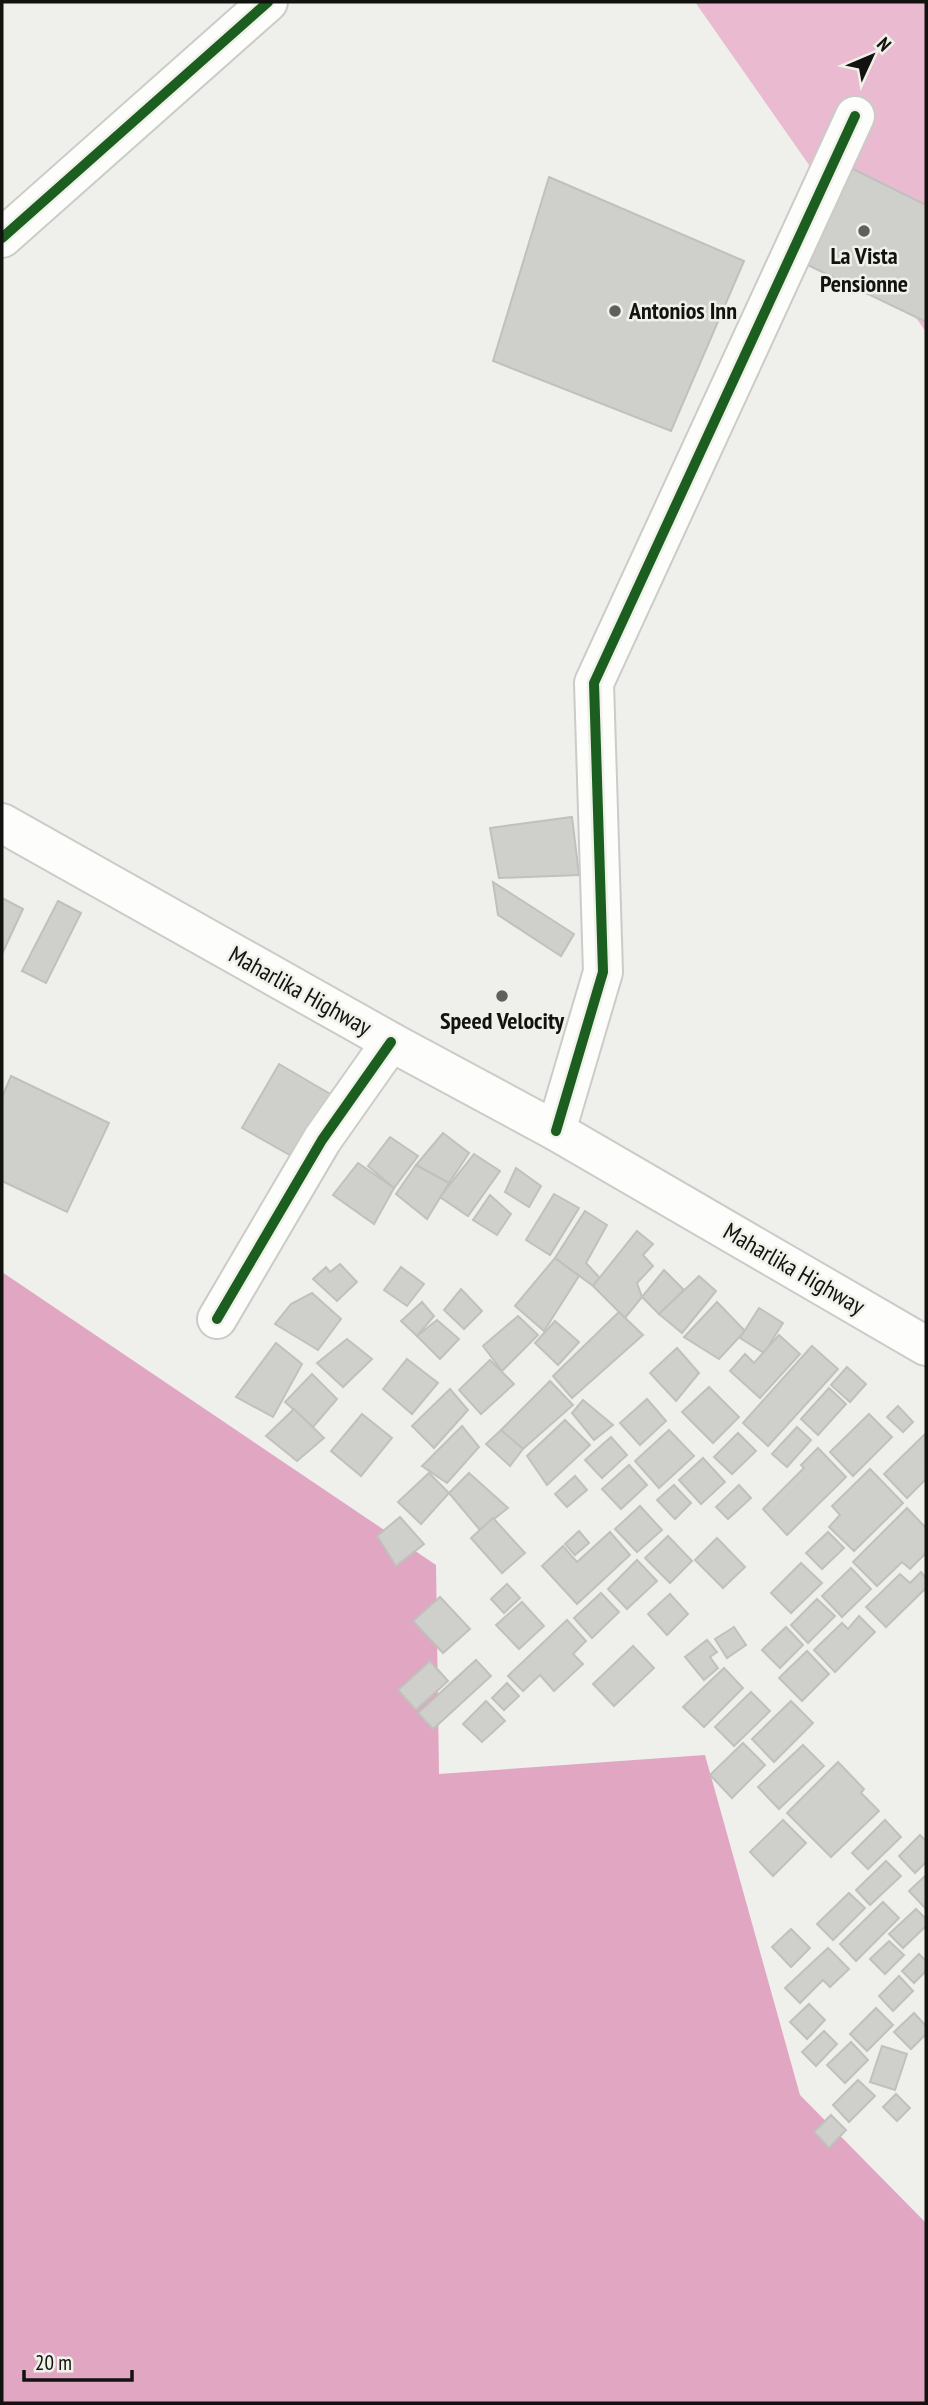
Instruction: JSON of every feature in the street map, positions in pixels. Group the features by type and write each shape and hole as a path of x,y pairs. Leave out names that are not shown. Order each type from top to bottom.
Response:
{"street":[{"path":"2,237 268,2"},
{"path":"556,1132 603,972 594,683 855,116"},
{"name":"Maharlika Highway","path":"2,823 556,1132 926,1346"},
{"path":"217,1319 322,1140 391,1042"}],"shaded area":[{"path":"695,2 926,2 926,332"},
{"path":"2,1272 436,1565 439,1774 705,1755 800,2095 926,2223 926,2403 2,2403"}],"building":[{"name":"La Vista Pensionne","path":"835,160 926,205 926,322 791,257"},
{"name":"Antonios Inn","path":"549,177 744,261 671,431 493,361"},
{"path":"572,817 579,875 499,878 490,828"},
{"path":"493,882 574,934 561,956 498,915"},
{"path":"2,898 23,909 2,954"},
{"path":"58,901 81,913 46,983 22,971"},
{"path":"279,1064 332,1095 295,1158 242,1128"},
{"path":"11,1076 109,1123 67,1212 2,1181 2,1097"},
{"path":"443,1133 469,1153 449,1183 416,1165"},
{"path":"390,1137 418,1156 394,1188 368,1166"},
{"path":"474,1154 500,1171 468,1216 440,1197"},
{"path":"358,1163 394,1188 374,1224 333,1195"},
{"path":"416,1165 449,1183 427,1219 396,1194"},
{"path":"516,1168 541,1186 529,1207 505,1192"},
{"path":"554,1194 579,1208 550,1255 526,1240"},
{"path":"490,1195 511,1214 497,1235 473,1220"},
{"path":"585,1211 607,1225 586,1263 600,1278 593,1286 555,1258"},
{"path":"637,1231 653,1244 643,1255 653,1266 637,1283 642,1297 625,1318 593,1286"},
{"path":"555,1258 579,1276 544,1331 515,1306"},
{"path":"340,1264 357,1282 337,1301 313,1279 326,1267 330,1272"},
{"path":"401,1267 424,1284 407,1306 384,1290"},
{"path":"664,1270 684,1290 659,1314 642,1297"},
{"path":"699,1276 716,1291 682,1333 659,1314"},
{"path":"461,1289 482,1311 464,1329 444,1310"},
{"path":"312,1293 341,1319 318,1350 275,1324 291,1304"},
{"path":"422,1302 434,1316 417,1336 401,1321"},
{"path":"717,1302 745,1331 719,1359 684,1337"},
{"path":"759,1308 783,1323 764,1353 740,1338"},
{"path":"619,1312 643,1335 572,1398 553,1376"},
{"path":"518,1316 538,1335 502,1371 483,1346"},
{"path":"437,1320 459,1339 440,1359 417,1336"},
{"path":"555,1321 579,1342 558,1365 535,1343"},
{"path":"779,1335 800,1354 760,1398 730,1371 745,1354 754,1363"},
{"path":"347,1339 372,1359 343,1387 317,1363"},
{"path":"276,1343 302,1364 273,1417 236,1397"},
{"path":"812,1346 838,1369 768,1446 743,1423"},
{"path":"677,1348 699,1373 676,1401 650,1373"},
{"path":"407,1359 438,1383 412,1414 383,1389"},
{"path":"490,1360 514,1384 481,1414 459,1390"},
{"path":"847,1367 866,1384 850,1402 831,1385"},
{"path":"312,1374 337,1399 313,1427 285,1402"},
{"path":"550,1381 573,1405 523,1449 501,1430"},
{"path":"709,1387 739,1417 713,1443 682,1412"},
{"path":"829,1388 846,1404 818,1435 801,1419"},
{"path":"450,1389 468,1410 434,1448 412,1426"},
{"path":"647,1399 666,1421 640,1445 620,1423"},
{"path":"583,1400 613,1425 594,1440 572,1413"},
{"path":"898,1406 913,1422 903,1432 887,1417"},
{"path":"294,1409 324,1438 297,1461 266,1436"},
{"path":"362,1414 392,1438 361,1476 331,1451"},
{"path":"869,1414 892,1437 853,1476 830,1452"},
{"path":"565,1420 590,1445 547,1485 527,1456"},
{"path":"462,1426 479,1447 447,1483 422,1466"},
{"path":"797,1427 811,1440 787,1467 772,1454"},
{"path":"501,1430 523,1449 510,1466 486,1444"},
{"path":"669,1430 694,1456 659,1488 635,1461"},
{"path":"738,1433 756,1451 732,1474 714,1457"},
{"path":"925,1434 926,1479 907,1498 884,1474"},
{"path":"611,1437 627,1455 602,1478 585,1460"},
{"path":"818,1448 846,1477 787,1535 763,1509 804,1468 801,1465"},
{"path":"703,1458 725,1482 701,1504 679,1480"},
{"path":"629,1465 647,1485 621,1509 602,1489"},
{"path":"870,1469 903,1503 854,1551 829,1527 840,1515 832,1506"},
{"path":"429,1473 449,1493 421,1524 398,1502"},
{"path":"469,1473 508,1508 480,1530 449,1493"},
{"path":"575,1476 587,1490 567,1507 555,1494"},
{"path":"674,1485 691,1503 675,1519 657,1500"},
{"path":"739,1485 751,1498 728,1519 716,1507"},
{"path":"640,1506 662,1530 637,1552 615,1529"},
{"path":"907,1508 926,1528 926,1553 910,1569 902,1562 877,1586 853,1562"},
{"path":"400,1517 424,1544 396,1566 377,1536"},
{"path":"493,1518 525,1553 502,1573 471,1538"},
{"path":"579,1531 589,1543 575,1555 565,1544"},
{"path":"610,1532 630,1555 577,1604 542,1566 563,1546 577,1562"},
{"path":"828,1532 844,1548 822,1569 806,1553"},
{"path":"668,1536 692,1561 670,1583 645,1558"},
{"path":"717,1538 745,1567 723,1588 695,1560"},
{"path":"637,1560 657,1581 627,1609 608,1589"},
{"path":"801,1563 822,1583 791,1613 771,1593"},
{"path":"851,1568 871,1589 842,1617 822,1596"},
{"path":"921,1572 926,1578 926,1588 886,1627 866,1607 900,1574 910,1583"},
{"path":"507,1584 520,1598 504,1613 491,1599"},
{"path":"601,1593 619,1612 592,1638 574,1618"},
{"path":"670,1594 688,1614 667,1635 648,1614"},
{"path":"440,1597 470,1629 443,1653 413,1621"},
{"path":"817,1599 835,1616 808,1643 791,1625"},
{"path":"522,1602 544,1626 519,1649 496,1625"},
{"path":"859,1616 875,1632 835,1672 814,1650 842,1623 848,1629"},
{"path":"567,1620 586,1641 573,1654 583,1664 554,1691 540,1675 523,1691 508,1676"},
{"path":"734,1627 746,1645 727,1658 715,1639"},
{"path":"786,1627 803,1645 780,1668 762,1650"},
{"path":"707,1640 717,1652 710,1657 718,1668 704,1680 685,1657"},
{"path":"633,1646 654,1668 614,1706 593,1684"},
{"path":"807,1651 829,1674 802,1701 779,1678"},
{"path":"476,1660 491,1676 433,1729 418,1713"},
{"path":"430,1661 448,1681 416,1710 398,1690"},
{"path":"724,1668 743,1688 704,1727 683,1707"},
{"path":"507,1683 519,1696 504,1710 492,1698"},
{"path":"751,1692 770,1711 734,1746 715,1727"},
{"path":"486,1701 505,1721 482,1742 463,1724"},
{"path":"791,1701 813,1723 774,1762 752,1739"},
{"path":"743,1743 765,1765 732,1798 710,1775"},
{"path":"803,1745 824,1766 779,1809 758,1787"},
{"path":"838,1762 864,1789 861,1793 879,1811 831,1857 787,1813"},
{"path":"783,1820 806,1843 773,1876 750,1852"},
{"path":"885,1820 901,1837 868,1869 852,1853"},
{"path":"920,1835 926,1841 926,1862 915,1873 899,1856"},
{"path":"886,1861 901,1876 870,1905 856,1890"},
{"path":"926,1875 926,1909 909,1891"},
{"path":"849,1893 865,1908 833,1940 817,1924"},
{"path":"883,1902 899,1918 856,1961 840,1944"},
{"path":"916,1909 926,1919 926,1926 903,1948 889,1934"},
{"path":"791,1929 810,1948 791,1967 772,1947"},
{"path":"889,1941 904,1955 885,1974 870,1959"},
{"path":"828,1948 849,1969 830,1987 823,1980 800,2003 785,1988"},
{"path":"919,1954 926,1961 926,1971 914,1983 902,1971"},
{"path":"899,1976 913,1991 893,2011 879,1996"},
{"path":"809,2004 825,2020 807,2039 790,2022"},
{"path":"876,2008 893,2025 867,2051 850,2034"},
{"path":"914,2013 926,2026 926,2034 911,2049 894,2032"},
{"path":"824,2031 837,2044 816,2066 802,2052"},
{"path":"851,2042 868,2060 845,2083 827,2065"},
{"path":"882,2046 907,2054 895,2090 870,2082"},
{"path":"858,2080 875,2096 849,2122 833,2105"},
{"path":"896,2094 910,2108 897,2121 883,2107"},
{"path":"831,2115 846,2130 829,2148 814,2132"}],"cycle path":[{"path":"2,238 268,2"},
{"path":"556,1131 603,972 594,683 855,116"},
{"path":"217,1319 322,1140 391,1042"}],"place":[{"name":"La Vista Pensionne","path":"864,231"},
{"name":"Antonios Inn","path":"615,311"},
{"name":"Speed Velocity","path":"502,996"}]}
